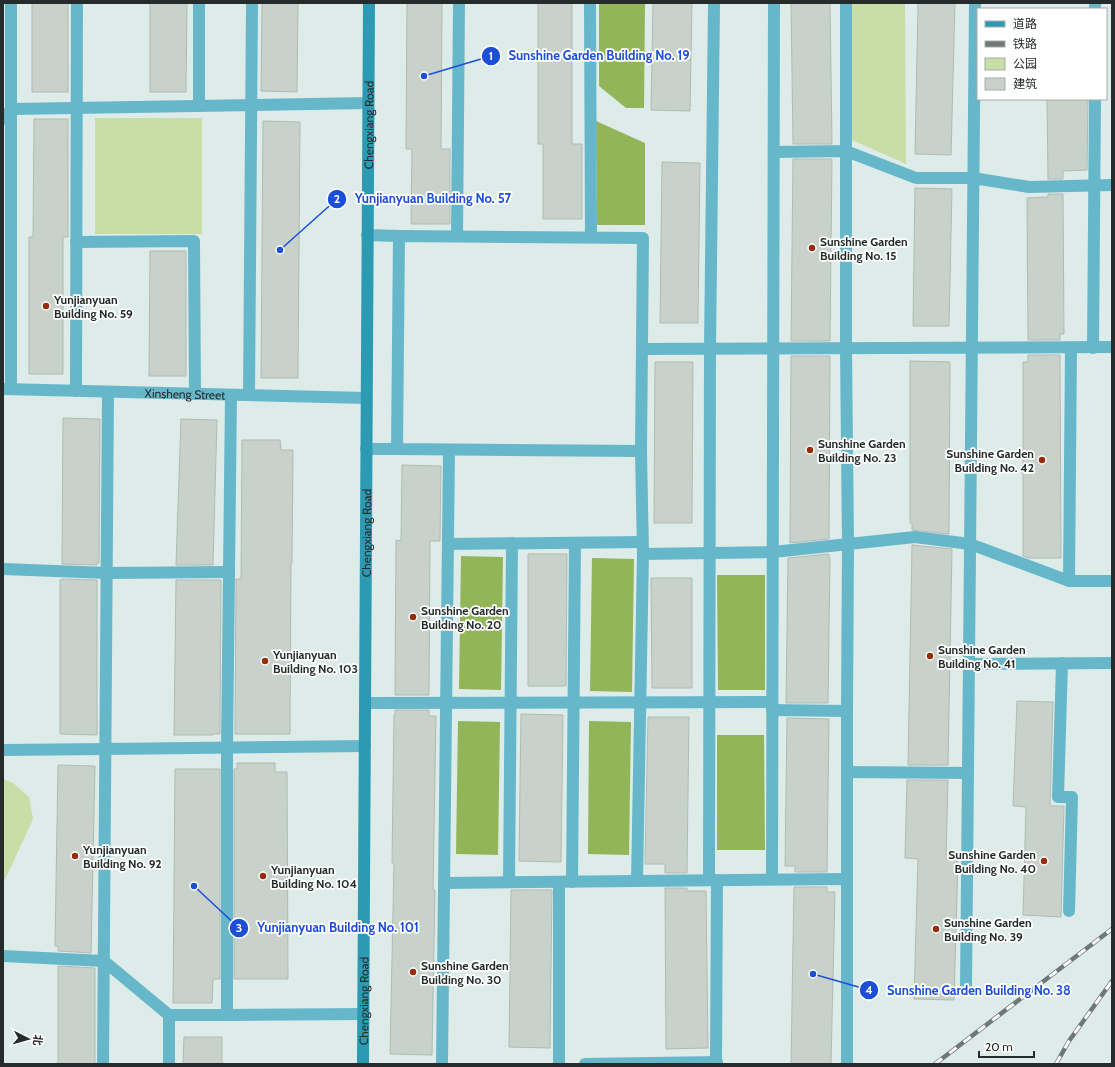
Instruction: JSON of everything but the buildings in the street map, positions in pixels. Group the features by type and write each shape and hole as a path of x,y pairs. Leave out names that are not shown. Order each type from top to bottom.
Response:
{"main road":[{"name":"Chengxiang Road","path":"363,1064 369,3"}],"street":[{"path":"7,389 12,110 11,3"},
{"path":"76,391 77,3"},
{"path":"199,106 200,3"},
{"path":"249,395 252,3"},
{"path":"457,236 459,3"},
{"path":"590,3 591,237"},
{"path":"585,1064 716,1063 709,702 710,349 714,3"},
{"path":"772,880 774,3"},
{"path":"846,3 846,348 848,544 847,1064"},
{"path":"966,988 975,3"},
{"path":"1093,348 1094,100"},
{"path":"3,119 12,110 368,103"},
{"path":"774,152 846,151 916,178 973,178 1029,188 1112,185"},
{"path":"367,235 643,238 641,451 642,548 637,881"},
{"path":"397,449 398,236"},
{"path":"76,242 194,241 195,394"},
{"path":"1068,581 1071,348"},
{"path":"642,349 1112,348"},
{"name":"Xinsheng Street","path":"7,389 366,398"},
{"path":"103,1064 108,392"},
{"path":"227,1014 227,748 231,395"},
{"path":"366,449 641,451"},
{"path":"442,1064 449,450"},
{"path":"448,544 575,543 709,553 773,552 915,537 970,544 1068,581 1112,581"},
{"path":"509,882 512,543"},
{"path":"572,882 575,543"},
{"path":"3,569 107,573 229,572"},
{"path":"1062,663 1058,797 1072,797 1069,911"},
{"path":"969,664 1112,663"},
{"path":"365,703 709,702 847,711"},
{"path":"3,750 364,746"},
{"path":"847,772 968,773"},
{"path":"444,883 847,879"},
{"path":"559,882 559,1064"},
{"path":"3,956 104,961 169,1015 363,1014"},
{"path":"169,1015 169,1064"}],"green space":[{"path":"599,3 645,3 644,108 626,108 599,86"},
{"path":"851,3 905,3 906,164 852,140"},
{"path":"95,118 202,118 202,234 95,234"},
{"path":"596,121 645,143 645,225 597,225"},
{"path":"461,556 503,557 501,690 459,689"},
{"path":"592,558 634,559 632,692 590,691"},
{"path":"717,575 765,575 765,690 718,690"},
{"path":"458,721 500,722 498,855 456,854"},
{"path":"589,721 631,722 629,855 588,854"},
{"path":"717,735 764,735 765,850 717,850"},
{"path":"3,779 13,783 29,797 33,819 3,884"}],"railway":[{"path":"935,1064 1112,929"},
{"path":"1056,1064 1069,1041 1112,981"}],"place":[{"name":"Sunshine Garden Building No. 19","path":"424,76"},
{"name":"Sunshine Garden Building No. 15","path":"812,248"},
{"name":"Yunjianyuan Building No. 57","path":"280,250"},
{"name":"Yunjianyuan Building No. 59","path":"46,306"},
{"name":"Sunshine Garden Building No. 23","path":"810,450"},
{"name":"Sunshine Garden Building No. 42","path":"1042,460"},
{"name":"Sunshine Garden Building No. 20","path":"413,617"},
{"name":"Sunshine Garden Building No. 41","path":"930,656"},
{"name":"Yunjianyuan Building No. 103","path":"265,661"},
{"name":"Yunjianyuan Building No. 92","path":"75,856"},
{"name":"Sunshine Garden Building No. 40","path":"1044,861"},
{"name":"Yunjianyuan Building No. 104","path":"263,876"},
{"name":"Yunjianyuan Building No. 101","path":"194,886"},
{"name":"Sunshine Garden Building No. 39","path":"936,929"},
{"name":"Sunshine Garden Building No. 30","path":"413,972"},
{"name":"Sunshine Garden Building No. 38","path":"813,974"}]}
